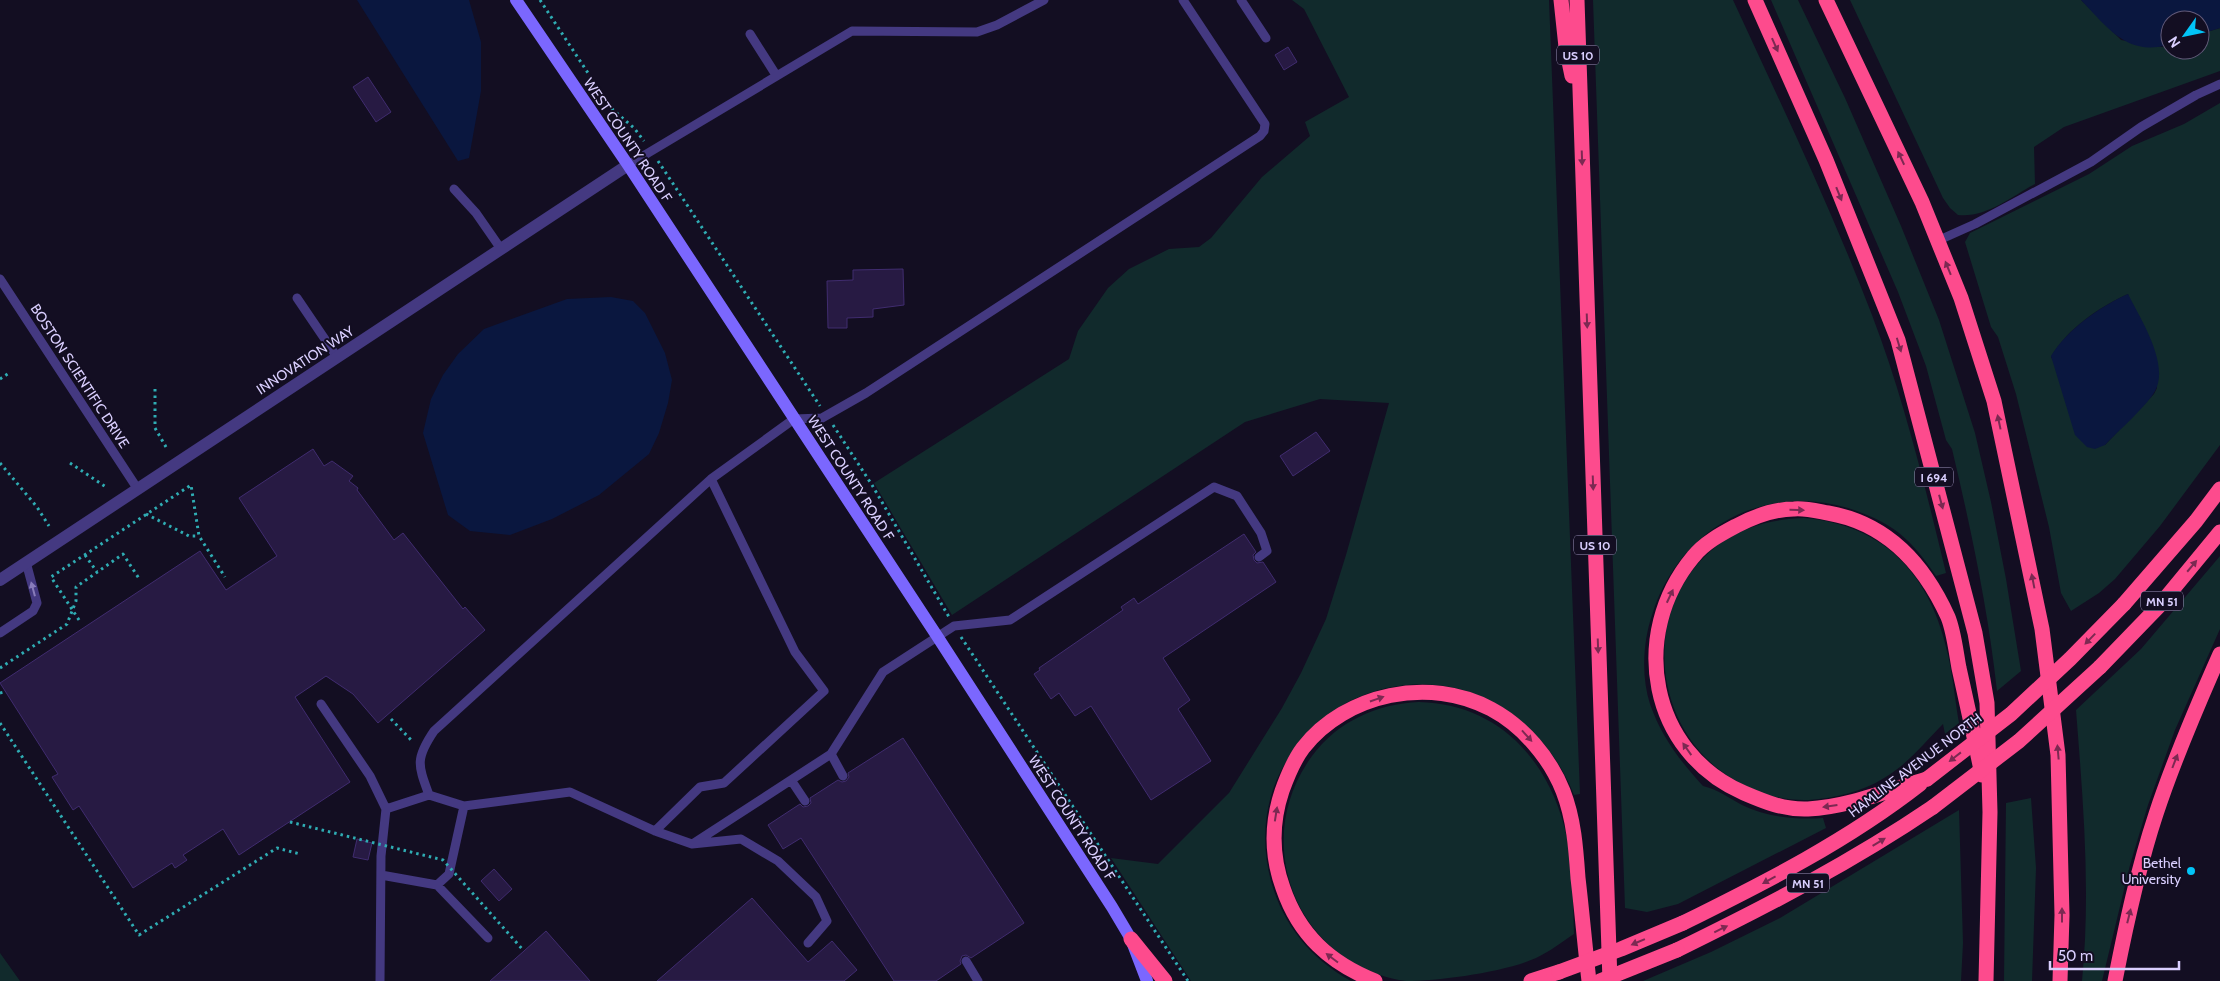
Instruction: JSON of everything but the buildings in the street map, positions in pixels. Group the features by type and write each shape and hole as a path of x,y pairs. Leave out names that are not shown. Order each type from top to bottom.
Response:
{"highway":[{"path":"1561,0 1566,47 1580,110"},
{"name":"US 10","path":"1577,0 1610,981"},
{"name":"I 694","path":"1755,0 1826,160 1898,340 1975,633 1987,703 1990,812 1986,981"},
{"path":"1826,0 1922,202 1961,298 1994,402 2042,629 2058,755 2062,915 2060,981"},
{"name":"HAMLINE AVENUE NORTH","path":"1532,981 1621,949 1683,923 1765,883 1828,847 1888,809 2011,714 2070,659 2124,604 2196,521 2220,488"},
{"path":"1928,779 1844,804 1807,809 1774,806 1726,785 1707,772 1690,754 1671,724 1660,692 1656,669 1656,636 1664,609 1672,590 1694,556 1710,541 1746,521 1768,513 1794,508 1836,514 1860,522 1882,533 1903,549 1929,580 1949,620 1990,812"},
{"name":"MN 51","path":"1600,981 1677,950 1778,900 1902,828 1933,807 2019,741 2100,667 2159,606 2220,532"},
{"path":"2116,981 2124,936 2156,815 2177,757 2220,654"},
{"path":"1375,981 1354,973 1329,957 1305,931 1289,907 1277,872 1272,842 1276,809 1287,776 1304,748 1329,724 1354,706 1387,696 1422,692 1456,696 1491,708 1521,730 1544,755 1564,792 1574,829 1589,981"},
{"path":"1131,939 1165,981"}],"street":[{"name":"WEST COUNTY ROAD F","path":"516,0 628,165 937,636 1131,939 1147,981"},
{"name":"INNOVATION WAY","path":"0,580 628,165"}],"lane":[{"path":"628,165 852,31 977,32 998,25 1044,0"},
{"path":"429,795 420,770 420,750 434,731 711,479 794,419 822,418 826,416 944,343 1260,136 1265,124 1183,0"},
{"path":"1241,0 1266,38"},
{"path":"750,34 776,76"},
{"path":"1938,241 1975,224 2091,162 2141,127 2196,95 2220,84"},
{"path":"454,189 476,213 500,249"},
{"name":"BOSTON SCIENTIFIC DRIVE","path":"0,279 137,488"},
{"path":"297,298 337,357"},
{"path":"655,831 700,787 724,783 824,691 795,652 711,479"},
{"path":"692,844 831,754 883,672 954,626 1010,620 1214,487 1237,496 1261,533 1267,551 1260,557"},
{"path":"0,632 33,611 37,603 26,562"},
{"path":"321,704 370,776 386,809 381,876 380,981"},
{"path":"831,754 843,776"},
{"path":"791,780 805,801"},
{"path":"386,809 429,795 464,806 570,792 655,831 692,844 741,839 778,861 816,897 827,921 808,943"},
{"path":"437,885 449,874 464,806"},
{"path":"381,876 437,885 488,938"},
{"path":"966,961 978,981"}],"path":[{"path":"540,0 611,108 634,128 652,151 872,485 954,626 1188,981"},
{"path":"0,379 9,373"},
{"path":"155,389 155,428 166,447"},
{"path":"0,463 36,507 48,526"},
{"path":"70,463 106,486"},
{"path":"79,620 51,577 191,485 199,536 225,576"},
{"path":"146,514 189,536 199,536"},
{"path":"0,668 67,624 76,601 76,587 123,554 140,580"},
{"path":"85,555 97,572"},
{"path":"391,719 420,750"},
{"path":"0,722 139,935 277,848 300,854"},
{"path":"290,822 443,860 524,951"}],"green space":[{"path":"1292,0 1549,0 1580,794 1574,795 1558,763 1537,736 1512,714 1484,698 1453,688 1420,684 1386,688 1352,700 1336,709 1313,729 1298,744 1286,761 1270,799 1265,839 1271,881 1276,897 1291,926 1300,939 1323,962 1351,981 1191,981 1111,858 1158,864 1229,793 1282,708 1301,673 1326,619 1389,403 1320,399 1245,422 952,615 874,483 1069,359 1078,331 1108,288 1129,269 1169,249 1199,247 1211,238 1262,177 1310,136 1305,122 1349,97 1304,9"},
{"path":"1593,0 1733,0 1823,196 1884,347 1922,475 1946,573 1936,576 1910,543 1881,521 1848,508 1816,502 1785,502 1755,508 1728,520 1703,537 1682,559 1664,585 1652,615 1647,636 1644,671 1647,693 1654,716 1679,758 1703,786 1713,789 1742,805 1771,815 1792,818 1823,818 1826,828 1678,904 1647,912 1625,908"},
{"path":"1771,0 1798,0 1845,98 1901,226 1939,320 1975,433 2006,579 2021,671 1997,691 1984,599 1966,509 1952,449 1946,440 1926,366 1898,292"},
{"path":"1850,0 2081,0 2121,40 2160,47 2160,60 2210,60 2210,31 2220,28 2220,71 2064,127 2034,147 2035,184 1998,206 1978,213 1958,215 1943,198"},
{"path":"2220,103 2220,445 2160,526 2115,579 2099,593 2071,611 2061,593 2049,527 2016,394 1998,337 1991,327 1965,242 1970,233 2089,174 2132,146 2184,124","holes":["2128,294 2157,388 2154,394 2105,445 2051,357 2075,328 2095,312"]},
{"path":"1804,518 1833,523 1859,531 1881,544 1900,560 1917,579 1930,601 1940,627 1950,663 1959,723 1945,734 1943,724 1908,760 1876,783 1848,794 1829,798 1798,800 1769,795 1751,788 1733,779 1704,756 1683,728 1670,696 1664,662 1667,627 1678,594 1697,565 1725,540 1744,530 1773,521"},
{"path":"2220,556 2220,629 2175,730 2148,805 2130,865 2102,981 2082,981 2085,947 2086,879 2076,710 2141,649"},
{"path":"1419,702 1448,705 1474,713 1497,726 1517,742 1534,762 1549,785 1567,838 1572,874 1574,934 1536,958 1507,968 1472,975 1406,981 1368,970 1337,951 1312,926 1294,895 1285,861 1284,826 1293,790 1312,756 1322,744 1346,724 1388,706"},
{"path":"2031,798 2036,868 2032,981 2004,981 2006,803"},
{"path":"1959,810 1963,943 1961,981 1643,981 1711,952 1780,918"},
{"path":"0,953 20,981 0,981"}],"water":[{"path":"357,0 469,0 481,42 481,91 469,158 458,161"},
{"path":"2081,0 2220,0 2220,28 2210,31 2210,10 2160,10 2160,46 2155,47 2142,47 2130,43 2100,20"},
{"path":"2128,294 2152,341 2159,368 2159,380 2155,391 2139,411 2105,445 2095,449 2087,447 2075,435 2051,356 2075,328 2095,312"},
{"path":"611,297 633,301 645,313 665,353 672,380 668,403 659,433 649,454 599,495 552,519 510,535 470,531 448,515 423,433 431,399 443,375 458,354 484,329 567,299"}],"place":[{"name":"Bethel University","path":"2191,871"}]}
